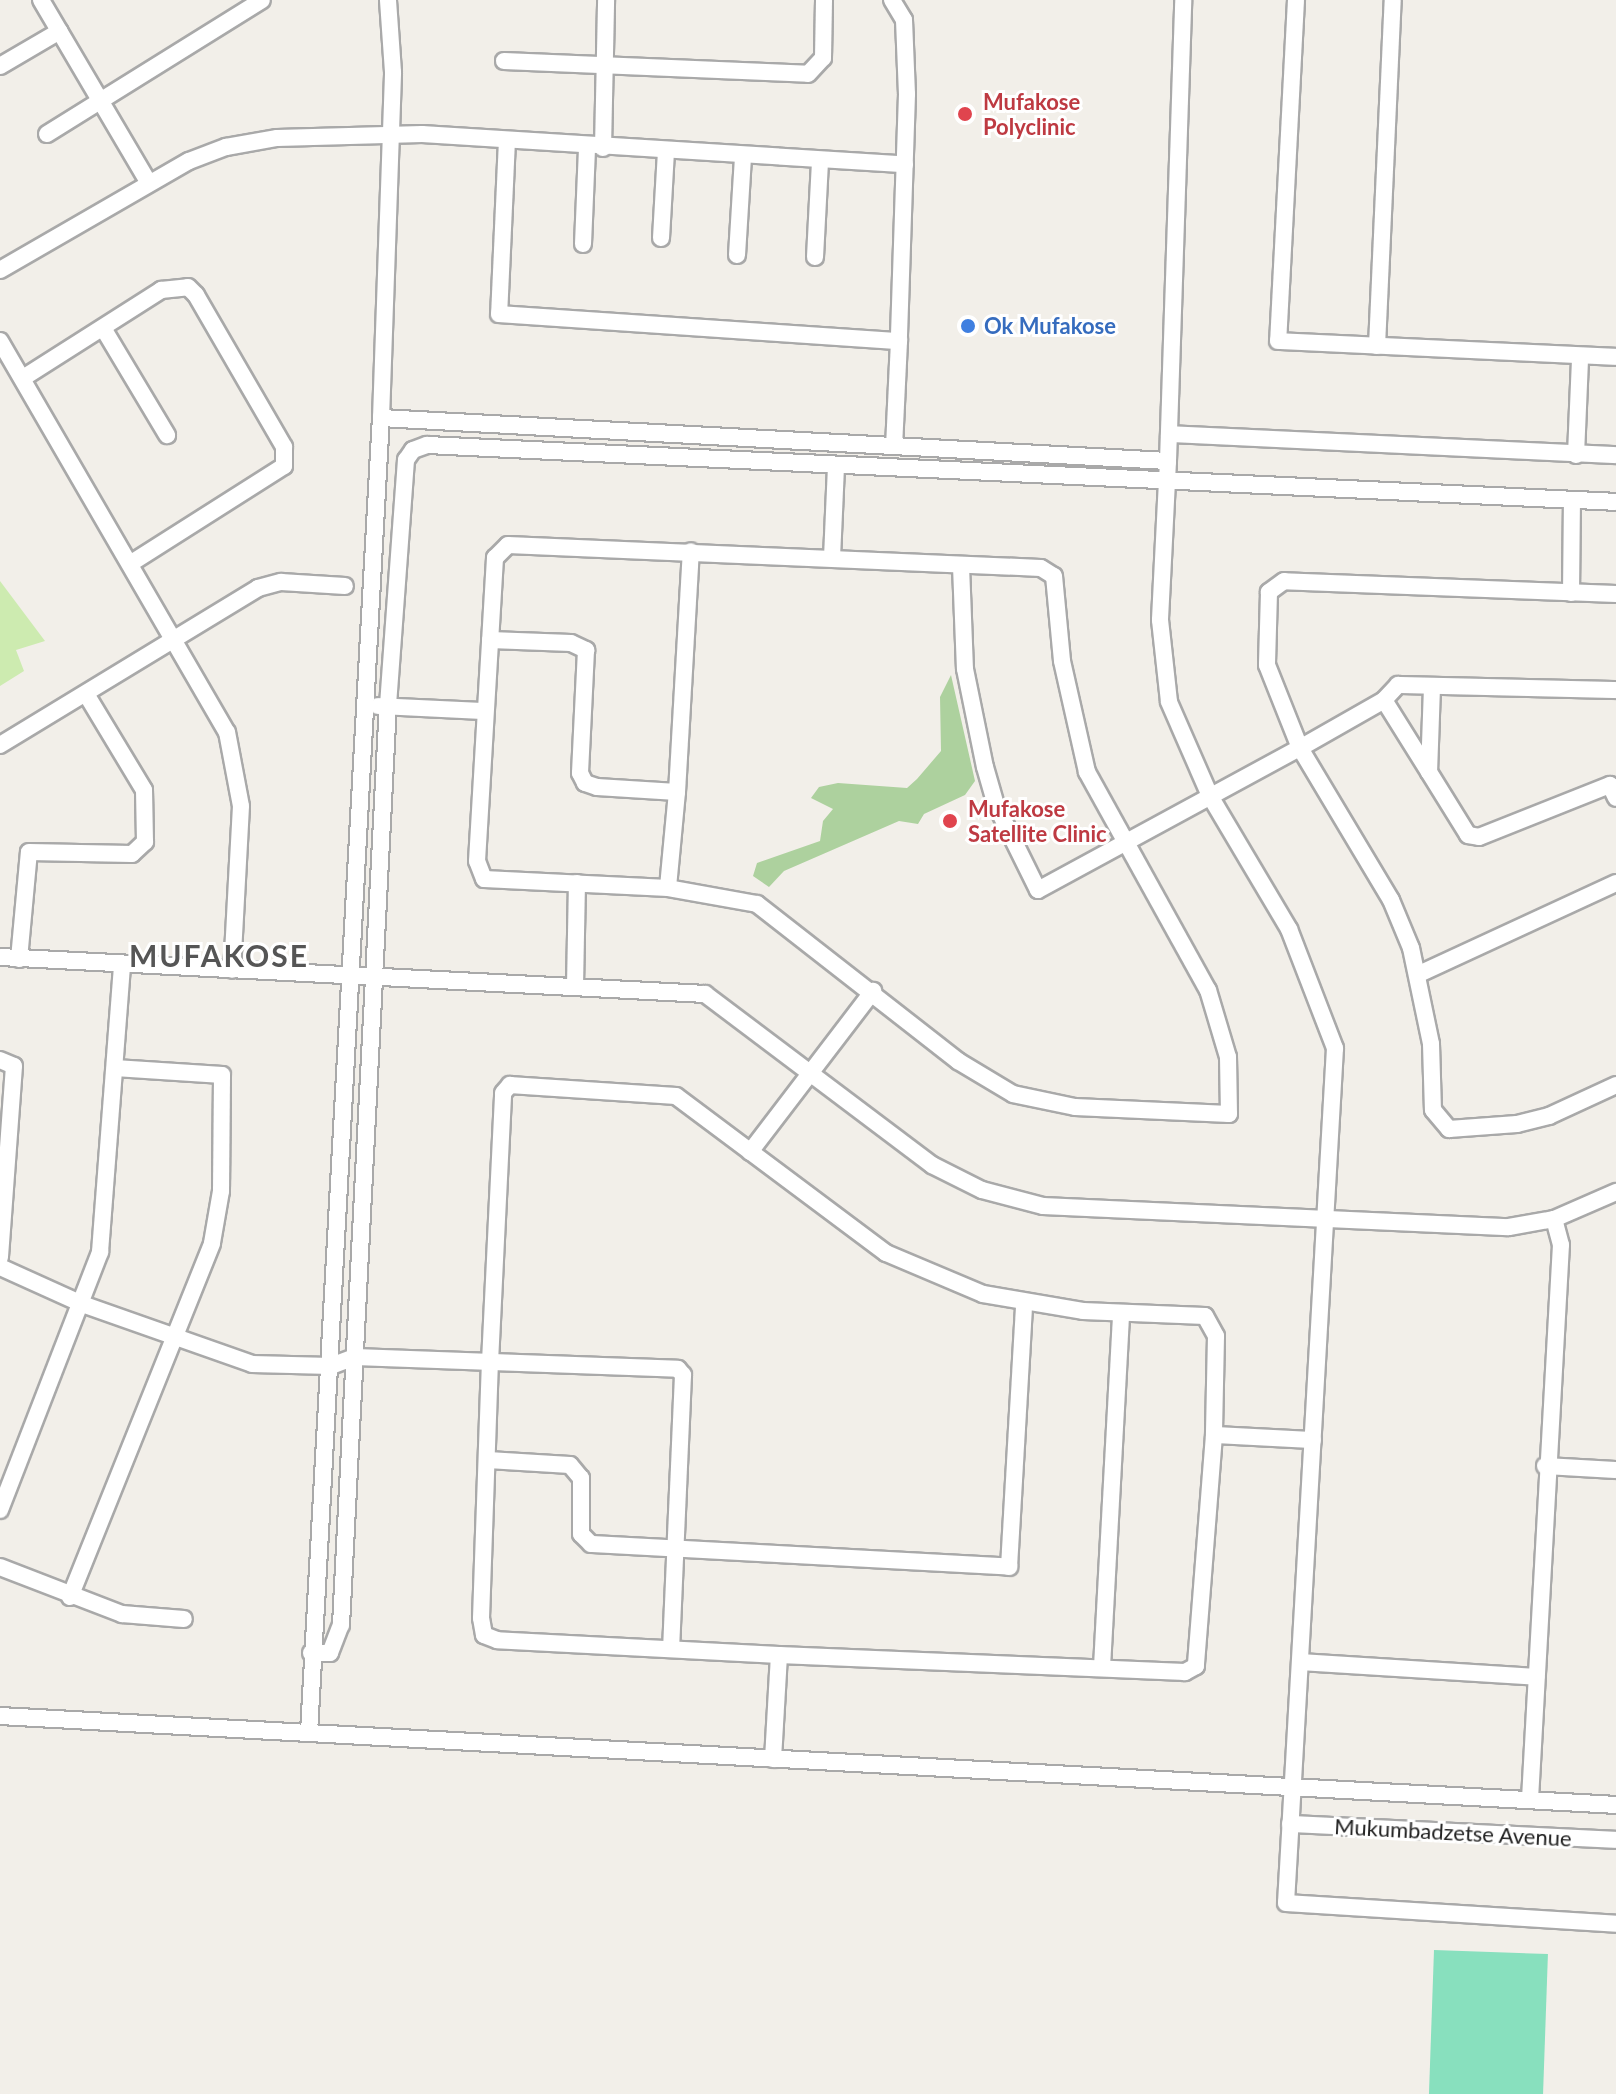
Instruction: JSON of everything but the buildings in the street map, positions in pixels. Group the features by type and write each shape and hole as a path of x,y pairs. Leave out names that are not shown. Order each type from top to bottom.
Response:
{"street":[{"path":"41,0 149,183"},
{"path":"47,134 100,98 262,0"},
{"path":"309,1733 381,418 392,133 388,0"},
{"path":"583,244 604,63 606,0"},
{"path":"504,61 808,74 823,58 824,0"},
{"path":"892,0 904,20 905,164 894,446"},
{"path":"1183,0 1162,663 1169,702 1210,796 1289,929 1335,1048 1286,1903 1616,1924"},
{"path":"1296,0 1277,336 1283,344 1377,346 1580,359 1616,357"},
{"path":"1377,346 1393,0"},
{"path":"0,66 60,31"},
{"path":"0,270 149,183 226,147 277,138 392,133 743,157 905,164"},
{"path":"507,140 499,314 899,341"},
{"path":"661,238 666,152"},
{"path":"737,255 743,157"},
{"path":"815,257 820,161"},
{"path":"23,378 161,290 188,287 286,456 279,473 133,562"},
{"path":"103,328 167,435"},
{"path":"0,341 133,562 222,721 238,784 232,970"},
{"path":"1576,455 1580,359"},
{"path":"381,418 1168,461"},
{"path":"1169,434 1616,455"},
{"path":"311,1653 330,1653 340,1636 388,705 406,460 413,450 427,445 1616,502"},
{"path":"832,558 836,465"},
{"path":"1571,593 1572,502"},
{"path":"508,545 832,558 1041,568 1059,583 1062,661 1074,729 1087,772 1124,845 1208,990 1228,1057 1229,1114 1075,1107 1013,1094 958,1061 873,991 757,904 668,888 490,882 480,874 485,711 495,558 508,545"},
{"path":"668,888 677,792 691,551"},
{"path":"961,566 965,669 985,767 995,803 1038,890 1300,748 1384,700 1398,685 1616,690"},
{"path":"1616,594 1284,581 1269,592 1267,665 1300,748 1391,900 1419,974 1431,1044 1433,1110 1449,1129 1549,1116 1616,1085"},
{"path":"0,745 269,584 345,586"},
{"path":"490,640 581,646 587,658 580,773 585,783 677,792"},
{"path":"1429,772 1432,687"},
{"path":"19,959 29,852 132,854 145,842 144,790 86,694"},
{"path":"1384,700 1472,837 1610,785 1616,798"},
{"path":"364,706 485,711"},
{"path":"575,986 577,883"},
{"path":"1419,974 1616,883"},
{"path":"0,957 705,994 932,1165 1010,1199 1043,1206 1509,1227 1554,1219 1616,1192"},
{"path":"0,1510 100,1252 122,964"},
{"path":"750,1152 813,1075 873,991"},
{"path":"0,1060 14,1066 0,1257"},
{"path":"70,1597 212,1243 221,1191 226,1085 222,1075 213,1071 115,1068"},
{"path":"505,1088 668,1093 886,1253 971,1290 1024,1303 1121,1314 1205,1316 1212,1323 1216,1336 1214,1435 1198,1661 1185,1672 779,1655 497,1640 484,1635 481,1618 490,1362 505,1088"},
{"path":"1530,1799 1545,1466 1561,1245 1554,1219"},
{"path":"0,1267 82,1304 239,1362 331,1366 355,1357 682,1371 671,1647"},
{"path":"488,1460 570,1465 581,1478 581,1534 591,1544 1009,1567 1024,1303"},
{"path":"1102,1667 1121,1314"},
{"path":"1214,1435 1313,1440"},
{"path":"1545,1466 1616,1470"},
{"path":"0,1567 70,1597 122,1614 184,1619"},
{"path":"773,1759 779,1655"},
{"path":"1300,1662 1537,1677"},
{"path":"0,1716 1616,1805"},
{"name":"Mukumbadzetse Avenue","path":"1290,1824 1616,1840"}],"green space":[{"path":"0,581 45,641 16,650 24,671 0,686"},
{"path":"951,675 975,781 965,795 924,814 918,824 899,821 784,871 769,887 753,876 757,863 820,841 823,821 833,809 811,798 819,787 838,783 907,788 917,779 941,751 940,697"},
{"path":"1434,1950 1548,1954 1543,2094 1429,2094"}],"place":[{"name":"Mufakose Polyclinic","path":"965,114"},
{"name":"Ok Mufakose","path":"968,326"},
{"name":"Mufakose Satellite Clinic","path":"950,821"}],"district":[{"name":"MUFAKOSE","path":"219,955"}]}
